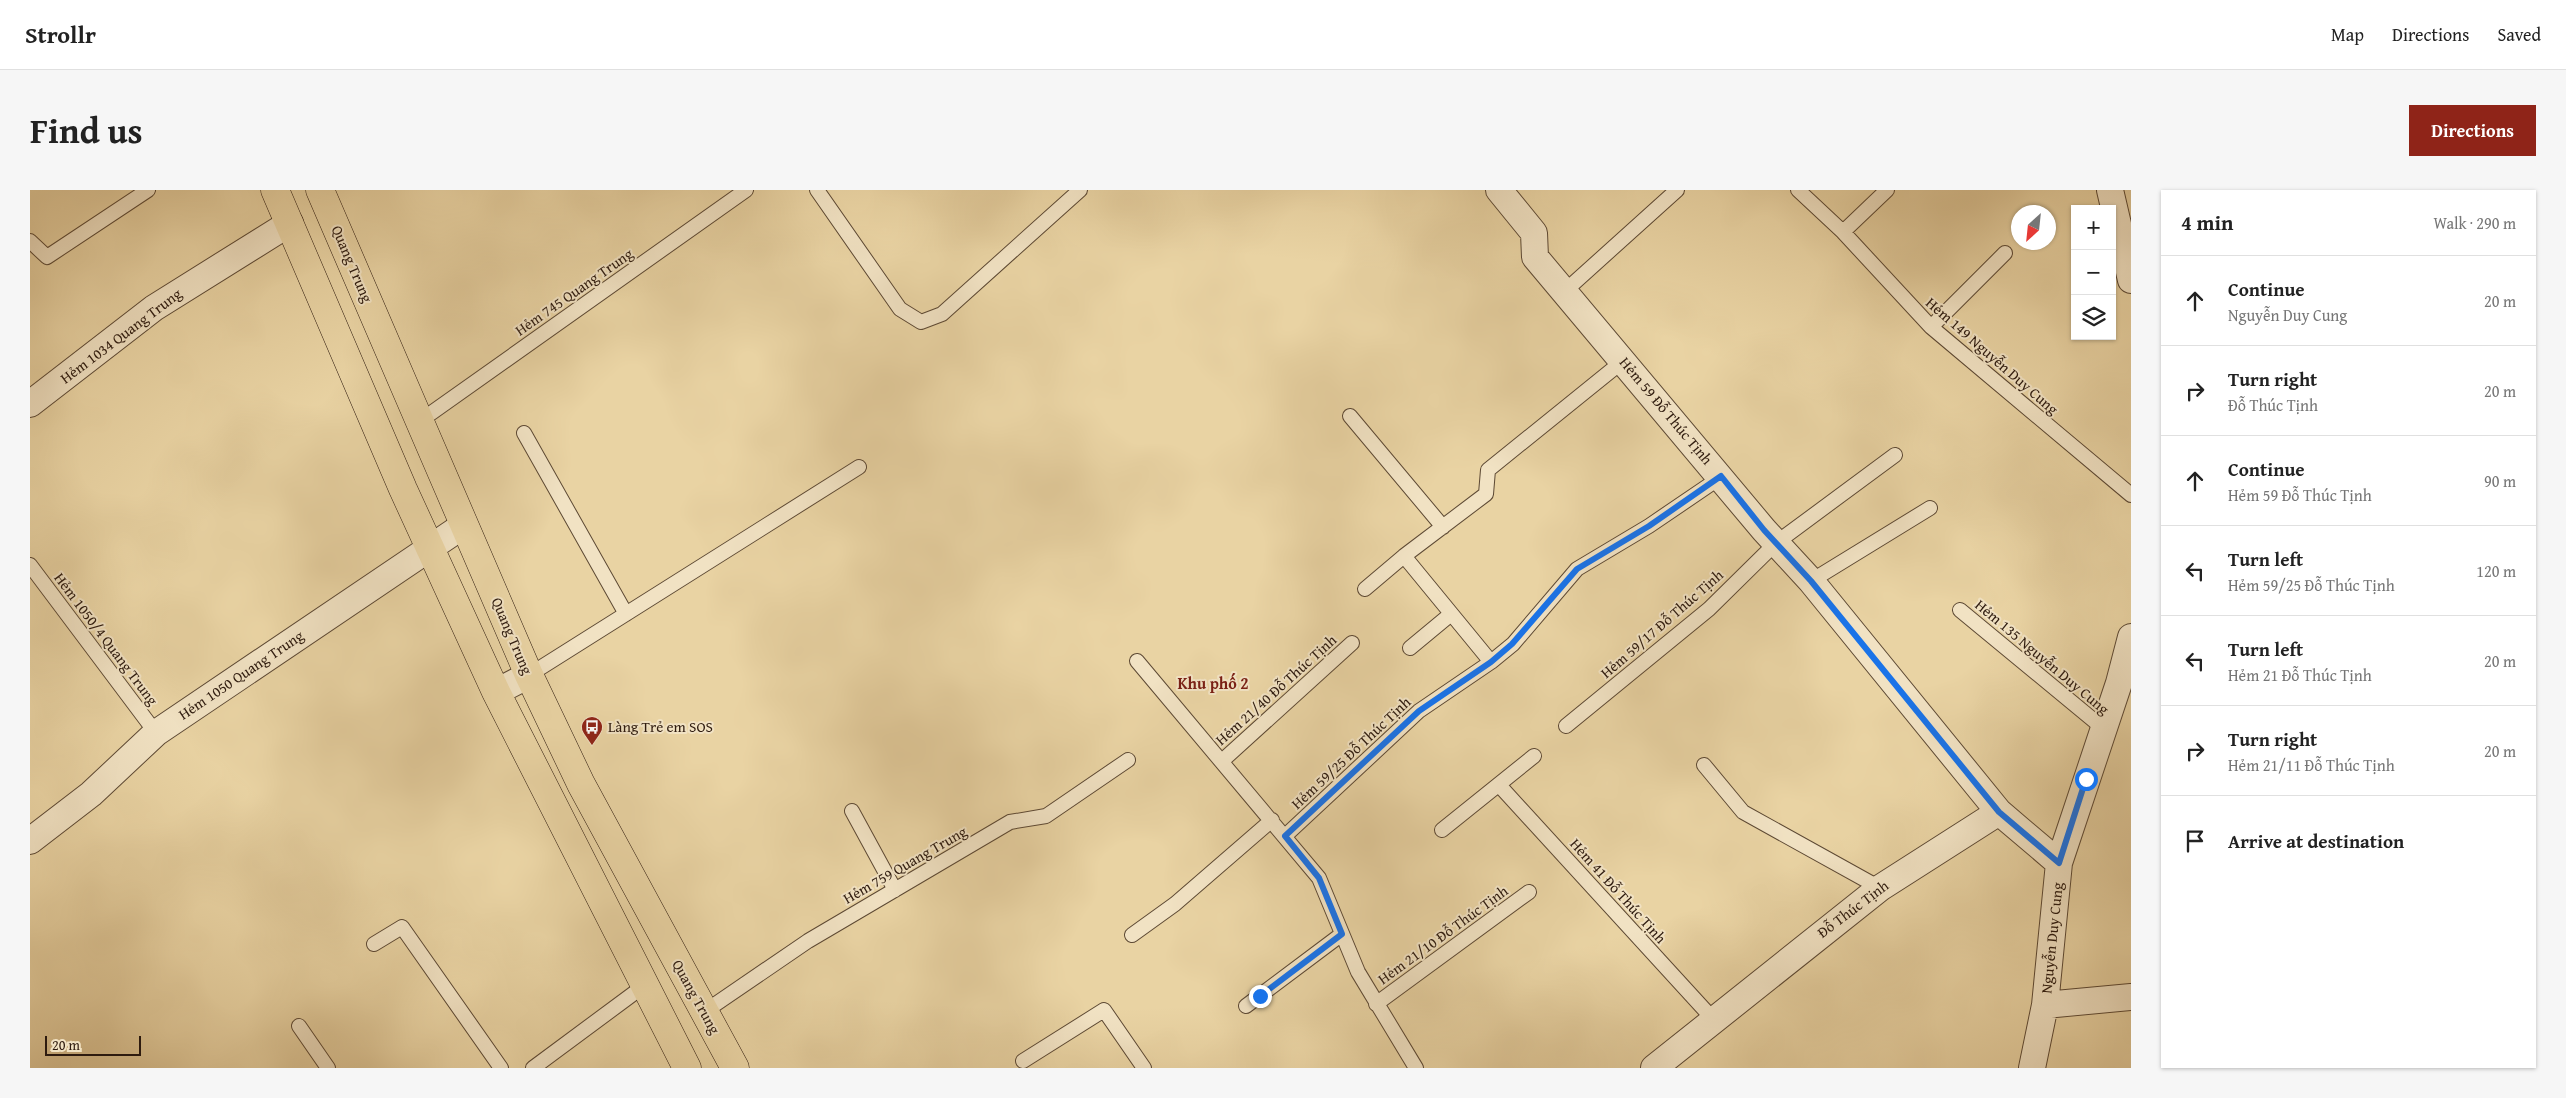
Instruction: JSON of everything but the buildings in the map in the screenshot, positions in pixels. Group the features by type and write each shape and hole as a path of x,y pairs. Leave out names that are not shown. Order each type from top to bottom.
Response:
{"main road":[{"path":"276,190 430,547 496,692 687,1068"},
{"name":"Quang Trung","path":"320,190 529,675 581,784 735,1068"}],"street":[{"name":"Hẻm 59 Đỗ Thúc Tịnh","path":"1499,190 1534,233 1536,257 1811,581 1999,812"},
{"path":"2110,190 2124,216 2131,280"},
{"name":"Hẻm 1034 Quang Trung","path":"30,404 154,308 290,223"},
{"name":"Hẻm 1050 Quang Trung","path":"30,841 90,794 156,732 464,525"},
{"name":"Nguyễn Duy Cung","path":"2032,1068 2045,1004 2059,863 2103,728 2125,685 2131,637"},
{"path":"496,692 529,675"},
{"path":"1999,812 2059,863"},
{"name":"Đỗ Thúc Tịnh","path":"1654,1068 1880,888 1999,812"},
{"path":"2045,1004 2131,997"}],"lane":[{"path":"30,241 47,258 148,190"},
{"name":"Hẻm 745 Quang Trung","path":"420,421 746,190"},
{"path":"817,190 900,310 921,322 942,314 1080,190"},
{"path":"1565,291 1677,190"},
{"name":"Hẻm 149 Nguyễn Duy Cung","path":"1798,190 1843,232 1931,327 2131,495"},
{"path":"1843,232 1887,190"},
{"path":"1931,327 2005,253"},
{"path":"1365,589 1404,556 1486,494 1488,470 1624,361"},
{"path":"1350,416 1443,527"},
{"path":"524,433 626,614"},
{"name":"Hẻm 59/17 Đỗ Thúc Tịnh","path":"1566,726 1709,609 1776,542 1895,455"},
{"path":"529,675 859,467"},
{"name":"Hẻm 59/25 Đỗ Thúc Tịnh","path":"1285,836 1419,711 1491,662 1512,644 1577,569 1649,526 1721,476"},
{"path":"1811,581 1930,508"},
{"path":"1404,556 1491,662"},
{"name":"Hẻm 1050/4 Quang Trung","path":"30,565 156,732"},
{"name":"Hẻm 135 Nguyễn Duy Cung","path":"1960,610 2103,728"},
{"path":"1410,648 1451,614"},
{"name":"Hẻm 21/40 Đỗ Thúc Tịnh","path":"1222,761 1352,643"},
{"path":"1137,660 1319,878 1358,972 1416,1068"},
{"path":"1442,830 1534,756"},
{"name":"Hẻm 759 Quang Trung","path":"704,1012 808,941 1010,822 1046,816 1128,760"},
{"path":"1704,765 1743,812 1880,888"},
{"name":"Hẻm 41 Đỗ Thúc Tịnh","path":"1499,785 1712,1020"},
{"path":"852,811 895,890"},
{"path":"1132,935 1175,904 1272,820"},
{"name":"Hẻm 21/10 Đỗ Thúc Tịnh","path":"1376,1004 1529,892"},
{"path":"374,944 402,927 501,1068"},
{"path":"1246,1006 1342,934"},
{"path":"533,1068 645,985"},
{"path":"1023,1061 1104,1010 1144,1068"},
{"path":"299,1026 328,1068"}],"place":[{"name":"Làng Trẻ em SOS","path":"592,746"}],"district":[{"name":"Khu phố 2","path":"1213,683"}],"route":[{"path":"1260,996 1342,934 1319,878 1285,836 1419,711 1491,662 1512,644 1577,569 1649,526 1721,476 1764,530 1811,581 1999,812 2059,863 2086,779"}]}
